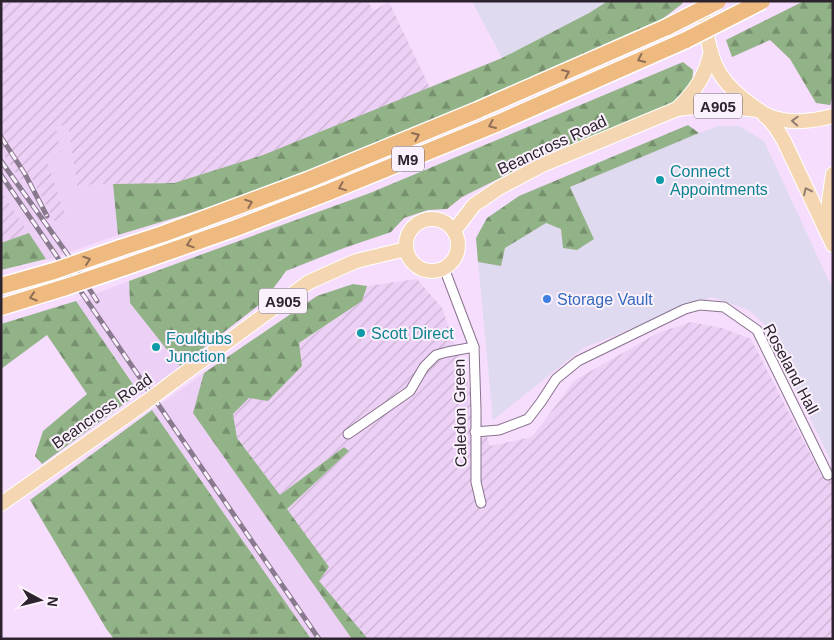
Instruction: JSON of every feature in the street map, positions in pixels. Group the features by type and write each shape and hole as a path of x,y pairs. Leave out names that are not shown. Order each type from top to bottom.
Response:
{"highway":[{"name":"M9","path":"1,286 54,271 172,231 308,180 524,90 668,27 718,1"},
{"name":"M9","path":"1,307 125,267 263,218 356,181 498,123 686,40 762,1"}],"main road":[{"path":"702,1 715,64 724,80 739,95 771,120 779,131 830,240"},
{"name":"Beancross Road","path":"677,109 688,99 699,84 711,51"},
{"name":"Beancross Road","path":"454,231 474,205 499,188 542,165 677,109 717,106 760,111"},
{"path":"760,111 774,118 796,122 833,116"},
{"path":"830,240 829,201 833,174"},
{"path":"437,219 446,223 454,231 457,239 457,252 453,261 436,271 427,271 419,268 412,262 406,248 409,232 423,220 437,219"},
{"name":"Beancross Road","path":"1,504 146,402 309,282 356,261 406,248"}],"street":[{"name":"Caledon Green","path":"444,268 474,348 476,482 481,503"},
{"name":"Roseland Hall","path":"475,432 499,430 528,419 556,379 578,361 685,309 700,305 724,307 756,330 828,475"},
{"path":"348,434 410,390 424,367 436,355 474,348"}],"shaded area":[{"path":"1,1 368,1 373,11 389,2 430,88 263,155 174,183 77,186 68,125 56,127 61,152 46,157 67,220 56,224 30,175 20,180 1,151"},
{"path":"472,1 608,1 589,13 502,58"},
{"path":"68,125 77,186 113,184 118,235 47,260 1,192 1,151 20,180 30,175 56,224 67,220 46,157 61,152 56,126"},
{"path":"719,126 739,126 764,141 833,290 833,465 764,324 749,310 712,297 583,348 493,420 478,262 501,266 505,248 546,223 594,238 570,187"},
{"path":"1,192 29,233 1,243"},
{"path":"417,279 442,308 490,446 532,437 575,380 658,333 691,322 722,328 751,339 822,477 833,473 833,639 368,639 319,581 328,567 287,509 349,451 344,447 280,495 237,438 233,414 299,344 362,301 367,286"},
{"path":"129,281 130,303 180,366 142,396 76,301"},
{"path":"204,373 214,412 319,581 368,639 311,639 152,410"}],"green space":[{"path":"608,1 683,1 682,4 657,23 349,156 214,206 118,235 113,184 174,183 263,155 502,58 589,13"},
{"path":"804,1 833,1 833,95 830,105 816,103 790,59 770,40 732,57 726,40"},
{"path":"683,62 693,70 692,87 677,103 532,162 462,197 447,209 428,210 404,218 391,232 286,271 264,301 180,366 130,303 129,281 370,193"},
{"path":"688,125 699,133 570,187 594,239 577,250 563,248 561,229 546,223 505,248 501,266 478,262 476,238 487,218 519,196"},
{"path":"29,233 46,259 1,270 1,243"},
{"path":"353,284 367,286 362,301 299,343 302,366 268,401 249,398 233,414 237,438 280,495 344,447 349,451 287,509 329,567 319,581 368,639 352,639 193,413 204,373 317,296"},
{"path":"76,301 139,393 42,464 35,456 43,431 87,394 47,335 1,369 1,324"},
{"path":"152,410 311,639 114,639 107,630 30,500"}],"railway":[{"path":"1,137 25,174 47,216"},
{"path":"1,161 68,255 97,301"},
{"path":"1,175 319,639"}],"place":[{"name":"Connect Appointments","path":"660,180"},
{"name":"Storage Vault","path":"547,299"},
{"name":"Scott Direct","path":"361,333"},
{"name":"Fouldubs Junction","path":"156,347"}]}
